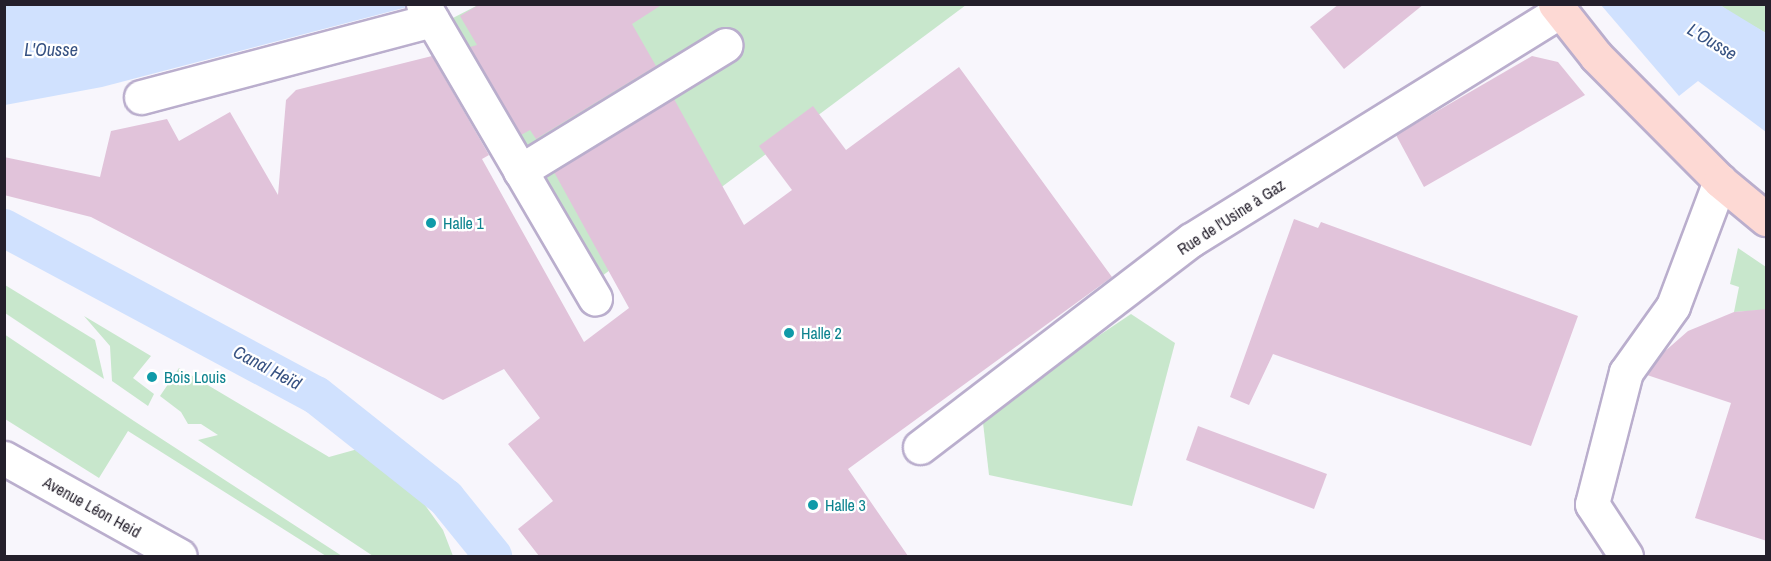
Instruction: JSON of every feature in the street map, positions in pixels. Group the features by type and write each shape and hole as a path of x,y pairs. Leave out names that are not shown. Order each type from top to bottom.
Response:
{"main road":[{"path":"1558,8 1596,56 1720,181 1767,219"}],"street":[{"name":"Rue de l'Usine à Gaz","path":"920,447 1191,240 1558,8"},
{"path":"141,97 427,11 595,298"},
{"path":"520,171 726,45"},
{"path":"1626,556 1592,504 1626,372 1673,306 1720,181"},
{"name":"Avenue Léon Heid","path":"4,458 180,556"}],"green space":[{"path":"480,4 966,5 602,276 449,20"},
{"path":"1720,5 1766,5 1766,33 1737,17"},
{"path":"1738,248 1766,267 1766,310 1734,312 1739,287 1730,284"},
{"path":"5,285 95,340 104,379 5,313"},
{"path":"1131,314 1175,343 1132,506 989,475 982,414"},
{"path":"84,316 151,356 133,378 154,394 148,406 112,381 110,346"},
{"path":"4,334 342,556 326,556 128,431 99,478 5,419"},
{"path":"179,368 329,457 365,447 414,490 443,530 453,556 373,556 198,440 218,435 201,424 188,424 181,412 160,396"}],"water":[{"name":"L'Ousse","path":"5,5 415,5 102,87 5,105"},
{"name":"L'Ousse","path":"1601,5 1720,5 1766,33 1766,132 1698,81 1679,96"}],"building":[{"path":"480,4 663,4 632,24 656,66 536,139 530,130 521,135 470,47 477,45 460,16"},
{"path":"1339,4 1424,4 1344,69 1310,27"},
{"path":"432,56 489,155 482,159 584,342 629,308 554,172 674,99 744,225 792,190 759,146 813,106 846,150 959,67 1112,277 848,469 908,556 539,556 518,529 553,501 508,444 540,418 504,369 443,400 91,217 4,195 4,157 100,177 111,131 167,119 179,141 230,112 278,195 286,100 296,90"},
{"path":"1532,56 1558,62 1585,95 1424,187 1396,135"},
{"path":"1294,219 1318,228 1321,222 1578,316 1531,446 1273,354 1249,405 1230,397"},
{"path":"1767,309 1767,541 1695,518 1731,403 1647,375 1664,352 1688,331 1734,312"},
{"path":"1198,426 1327,474 1314,509 1186,460"}],"waterway":[{"name":"Canal Heïd","path":"4,228 316,395 446,498 493,556"}],"place":[{"name":"Halle 1","path":"431,223"},
{"name":"Halle 2","path":"789,333"},
{"name":"Bois Louis","path":"152,377"},
{"name":"Halle 3","path":"813,505"}]}
